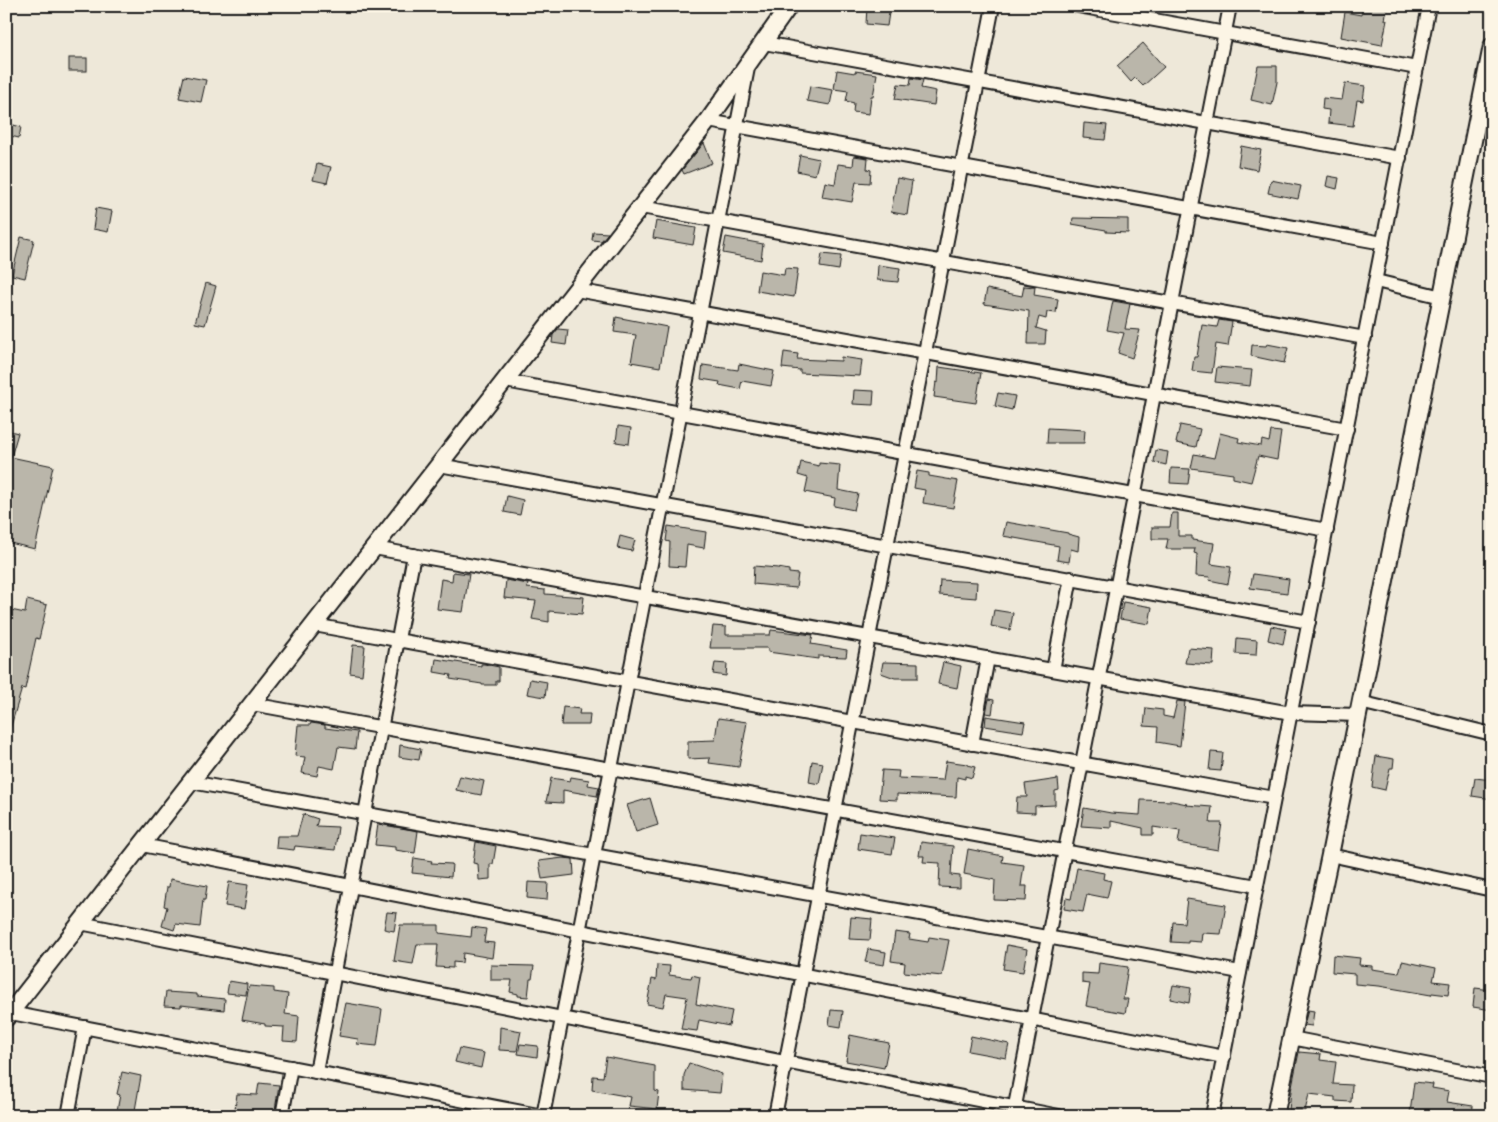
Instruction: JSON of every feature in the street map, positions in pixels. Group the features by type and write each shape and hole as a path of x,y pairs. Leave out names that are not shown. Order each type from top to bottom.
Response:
{"street":[{"path":"748,64 562,1018 538,1115 85,1027 8,1015 708,121 748,64 764,43 789,6"},
{"path":"775,1116 993,6"},
{"path":"1078,6 1418,68"},
{"path":"1014,1111 1230,6"},
{"path":"1212,1116 1429,6"},
{"path":"764,43 1400,158"},
{"path":"1275,1116 1330,855 1492,46"},
{"path":"708,121 1383,243"},
{"path":"641,207 1365,338"},
{"path":"1376,281 1442,297"},
{"path":"576,290 1347,429"},
{"path":"505,381 1327,530"},
{"path":"439,465 1309,622"},
{"path":"374,548 1291,713 1359,709 1492,734"},
{"path":"316,1072 414,555"},
{"path":"1053,670 1071,578"},
{"path":"314,625 1274,798"},
{"path":"972,744 988,658"},
{"path":"252,704 1257,886"},
{"path":"191,782 1240,972"},
{"path":"142,845 1224,1057"},
{"path":"1330,855 1492,890"},
{"path":"80,923 786,1062 1014,1111 1059,1116"},
{"path":"68,1116 85,1027"},
{"path":"1292,1038 1492,1076"},
{"path":"282,1116 290,1067"}],"building":[{"path":"867,6 890,6 887,26 866,24"},
{"path":"1363,6 1387,6 1385,20 1387,20 1382,45 1341,37 1345,12 1361,15"},
{"path":"1143,43 1164,67 1143,86 1135,78 1131,82 1117,66"},
{"path":"69,58 87,58 87,71 69,71"},
{"path":"1258,66 1277,66 1277,82 1272,105 1251,100"},
{"path":"837,70 877,74 873,96 871,96 869,114 853,112 854,103 846,101 848,91 834,89"},
{"path":"184,76 206,80 201,102 179,98"},
{"path":"911,78 923,80 921,88 936,91 934,105 895,99 898,84 910,85"},
{"path":"1345,83 1365,86 1363,101 1357,100 1353,126 1328,123 1329,110 1322,109 1323,98 1342,100"},
{"path":"810,86 833,90 830,105 807,101"},
{"path":"6,123 21,127 19,138 6,135"},
{"path":"1084,123 1107,125 1105,140 1083,138"},
{"path":"704,143 712,163 684,174 682,170"},
{"path":"1241,146 1261,150 1257,170 1238,166"},
{"path":"800,155 819,159 815,175 797,171"},
{"path":"854,156 868,158 867,169 871,170 870,183 856,182 852,202 822,197 825,182 835,184 838,164 853,166"},
{"path":"317,164 331,167 327,183 313,180"},
{"path":"1328,176 1339,178 1337,189 1326,186"},
{"path":"897,178 912,181 907,215 891,212"},
{"path":"1271,180 1301,186 1298,199 1268,193"},
{"path":"96,208 112,211 108,232 93,229"},
{"path":"1073,218 1128,219 1128,233 1106,232 1106,230 1072,224"},
{"path":"656,221 696,228 693,245 653,238"},
{"path":"593,232 608,233 601,241 592,240"},
{"path":"21,237 34,240 25,278 12,275"},
{"path":"726,237 763,244 761,260 723,253"},
{"path":"822,254 841,256 839,270 820,267"},
{"path":"878,265 900,268 898,282 877,280"},
{"path":"785,268 798,269 794,297 757,291 760,271 784,275"},
{"path":"206,283 216,286 205,325 195,323"},
{"path":"1024,286 1035,287 1034,295 1058,299 1056,313 1047,312 1046,319 1039,317 1036,328 1046,331 1045,344 1028,344 1029,311 984,304 987,289 1022,296"},
{"path":"1113,301 1130,304 1125,329 1140,330 1132,358 1118,353 1124,333 1107,330"},
{"path":"616,317 667,327 660,367 631,362 636,335 614,332"},
{"path":"1219,320 1232,322 1228,346 1216,344 1212,373 1192,371 1194,357 1197,357 1202,325 1217,327"},
{"path":"558,329 568,330 566,345 552,343 553,335"},
{"path":"1267,344 1288,348 1284,363 1251,356 1252,345 1266,346"},
{"path":"784,352 798,354 797,359 841,361 841,357 862,360 860,376 800,373 800,370 782,368"},
{"path":"739,364 774,371 771,386 742,381 740,389 719,385 720,382 701,379 703,365 738,370"},
{"path":"939,367 981,373 976,403 934,397 936,382 938,383"},
{"path":"1217,367 1252,370 1250,386 1215,382"},
{"path":"854,390 874,391 873,405 853,404"},
{"path":"998,393 1015,396 1012,410 995,406"},
{"path":"1180,425 1200,429 1196,447 1176,443"},
{"path":"618,426 631,428 629,444 616,442"},
{"path":"1048,428 1085,430 1084,443 1047,443"},
{"path":"6,430 18,433 11,457 53,466 35,549 6,542"},
{"path":"1271,431 1281,432 1277,460 1258,456 1251,482 1233,478 1233,474 1191,468 1194,454 1214,458 1220,433 1239,438 1238,442 1261,446 1262,440 1269,442"},
{"path":"1156,450 1168,452 1166,465 1154,462"},
{"path":"801,462 819,466 819,463 840,465 838,490 858,494 854,510 834,506 835,498 805,492 808,478 798,475"},
{"path":"1171,468 1190,469 1188,484 1170,483"},
{"path":"917,471 929,473 929,476 958,481 953,508 923,503 925,490 914,488"},
{"path":"507,496 523,500 520,515 504,512"},
{"path":"1172,513 1178,513 1178,536 1192,536 1192,540 1214,543 1211,564 1231,567 1228,584 1209,580 1210,577 1196,576 1197,554 1194,553 1195,549 1166,549 1168,539 1152,539 1152,527 1170,527"},
{"path":"1006,522 1068,533 1079,537 1078,551 1071,549 1069,562 1057,560 1059,546 1003,536"},
{"path":"668,526 706,532 704,548 687,545 685,567 669,566 670,542 666,541"},
{"path":"620,536 635,540 632,551 617,548"},
{"path":"754,566 789,570 789,573 798,574 796,588 753,584"},
{"path":"453,572 469,574 463,612 437,609 441,579 452,581"},
{"path":"1253,574 1289,579 1287,593 1250,588"},
{"path":"506,580 528,584 527,588 545,590 545,594 584,597 582,614 549,611 549,622 532,619 536,601 504,598"},
{"path":"940,580 977,582 976,598 939,595"},
{"path":"27,600 47,605 39,639 36,638 25,689 22,688 9,733 6,732 6,609 25,613"},
{"path":"1123,602 1152,607 1149,624 1120,619"},
{"path":"994,610 1013,613 1010,630 991,626"},
{"path":"713,626 726,627 726,635 770,635 771,630 813,635 811,644 847,650 846,657 818,656 818,659 768,652 768,648 710,648"},
{"path":"1271,626 1286,629 1283,644 1268,640"},
{"path":"1237,638 1257,640 1256,655 1236,654"},
{"path":"353,645 365,646 362,675 350,673"},
{"path":"1188,648 1214,650 1213,665 1185,663"},
{"path":"436,659 499,667 499,681 496,681 496,685 482,685 450,679 451,675 434,672"},
{"path":"883,662 918,663 918,678 895,678 881,673"},
{"path":"943,662 961,666 957,688 938,684"},
{"path":"715,663 727,664 726,676 713,674"},
{"path":"530,679 547,682 545,697 527,694"},
{"path":"989,699 994,700 992,714 986,713"},
{"path":"1177,701 1185,702 1180,746 1157,742 1158,727 1144,726 1146,708 1163,710 1163,716 1173,718"},
{"path":"563,707 580,709 579,714 590,714 589,725 561,725"},
{"path":"986,716 1025,722 1023,732 985,726"},
{"path":"718,718 747,722 739,767 709,763 710,758 688,759 688,741 715,740"},
{"path":"311,723 325,725 325,728 357,732 355,749 338,747 334,769 319,766 317,776 302,773 305,757 295,756 298,725 310,725"},
{"path":"400,745 421,749 419,760 399,757"},
{"path":"1211,752 1223,753 1221,771 1209,770"},
{"path":"1376,756 1394,759 1393,768 1390,768 1385,790 1372,787"},
{"path":"812,761 823,763 819,784 809,782"},
{"path":"946,761 975,767 972,778 965,776 965,779 957,777 956,797 897,794 897,800 879,799 882,770 899,771 898,778 943,780"},
{"path":"460,776 484,781 481,795 456,790"},
{"path":"571,777 589,780 588,785 599,787 597,796 563,790 563,803 546,802 551,778 570,781"},
{"path":"1475,778 1492,780 1492,799 1472,796"},
{"path":"1058,779 1059,790 1055,791 1055,805 1035,806 1035,813 1016,812 1017,797 1027,797 1025,784"},
{"path":"650,798 658,825 636,832 627,805"},
{"path":"1141,800 1172,801 1186,805 1212,807 1210,823 1222,823 1218,850 1178,843 1180,831 1153,827 1153,835 1143,835 1143,828 1111,821 1111,828 1081,826 1084,808 1111,813 1140,815"},
{"path":"303,814 318,819 316,826 338,827 335,850 295,846 294,850 276,848 277,836 297,836"},
{"path":"378,824 418,831 415,853 395,850 395,847 375,845"},
{"path":"860,833 895,838 892,854 858,849"},
{"path":"476,842 496,846 493,864 490,864 490,879 479,880 478,864 473,863"},
{"path":"921,842 953,846 951,875 960,876 960,888 939,887 940,863 923,862 924,856 919,856"},
{"path":"968,849 1003,856 1002,862 1024,865 1021,886 1027,886 1026,901 994,900 995,880 964,874"},
{"path":"414,858 432,861 431,863 452,864 451,877 412,873"},
{"path":"563,858 573,859 574,875 542,879 539,861"},
{"path":"1077,868 1104,873 1103,879 1111,881 1107,898 1087,894 1083,912 1064,909 1066,898 1071,899"},
{"path":"170,879 207,886 205,900 203,900 200,927 176,924 174,930 162,926 167,907 164,906"},
{"path":"229,882 248,885 244,909 225,906"},
{"path":"528,882 548,883 547,900 527,898"},
{"path":"1187,899 1226,905 1221,934 1202,933 1201,942 1171,942 1173,922 1184,923"},
{"path":"387,912 397,913 394,931 384,929"},
{"path":"851,917 872,919 870,940 849,939"},
{"path":"400,925 439,925 439,933 471,937 472,927 486,929 484,942 494,943 492,958 463,953 462,963 453,962 453,968 436,967 438,944 417,944 413,964 394,961"},
{"path":"895,932 910,934 909,939 928,942 929,937 949,940 942,976 904,972 905,963 891,961"},
{"path":"1007,945 1027,949 1023,972 1003,969"},
{"path":"868,949 886,952 884,965 865,962"},
{"path":"1333,955 1360,958 1359,965 1372,966 1372,969 1399,973 1402,961 1436,968 1433,981 1450,983 1448,995 1432,993 1431,995 1355,984 1355,974 1332,972"},
{"path":"1099,963 1128,967 1123,999 1128,999 1125,1013 1086,1006 1090,984 1082,983 1082,973 1098,974"},
{"path":"491,965 534,966 528,997 518,996 518,994 510,992 512,980 491,980"},
{"path":"657,965 670,966 669,975 691,978 692,975 700,977 696,1004 732,1011 729,1026 699,1020 697,1031 681,1029 687,997 666,994 663,1007 647,1004 652,979 656,980"},
{"path":"229,981 247,984 246,995 227,993"},
{"path":"1173,985 1191,988 1189,1003 1170,999"},
{"path":"249,986 274,988 274,992 288,994 285,1014 299,1016 297,1042 283,1041 284,1027 265,1026 265,1024 242,1020"},
{"path":"1475,988 1492,990 1492,1010 1473,1007"},
{"path":"166,992 197,994 197,996 225,999 224,1010 181,1005 181,1007 164,1006"},
{"path":"346,1003 382,1009 377,1046 357,1044 358,1039 339,1036"},
{"path":"831,1010 843,1011 841,1027 829,1025"},
{"path":"1308,1010 1314,1011 1312,1026 1304,1025"},
{"path":"500,1027 521,1031 517,1051 499,1050"},
{"path":"850,1035 889,1043 884,1068 846,1061"},
{"path":"971,1036 1009,1044 1006,1058 968,1051"},
{"path":"520,1044 538,1046 537,1057 518,1054"},
{"path":"459,1048 484,1053 481,1068 455,1062"},
{"path":"1299,1052 1321,1054 1320,1060 1336,1062 1333,1084 1352,1085 1351,1102 1335,1101 1335,1097 1309,1094 1305,1111 1289,1110"},
{"path":"606,1057 655,1066 655,1091 659,1092 657,1109 629,1106 631,1097 592,1090 593,1076 603,1077"},
{"path":"689,1063 722,1074 720,1093 684,1090 684,1075"},
{"path":"122,1072 141,1076 134,1116 116,1116 120,1095 117,1094"},
{"path":"1414,1082 1433,1084 1432,1088 1449,1091 1447,1102 1473,1106 1472,1116 1451,1116 1428,1112 1427,1116 1410,1113"},
{"path":"259,1083 279,1085 274,1116 234,1116 237,1094 257,1095"}]}
